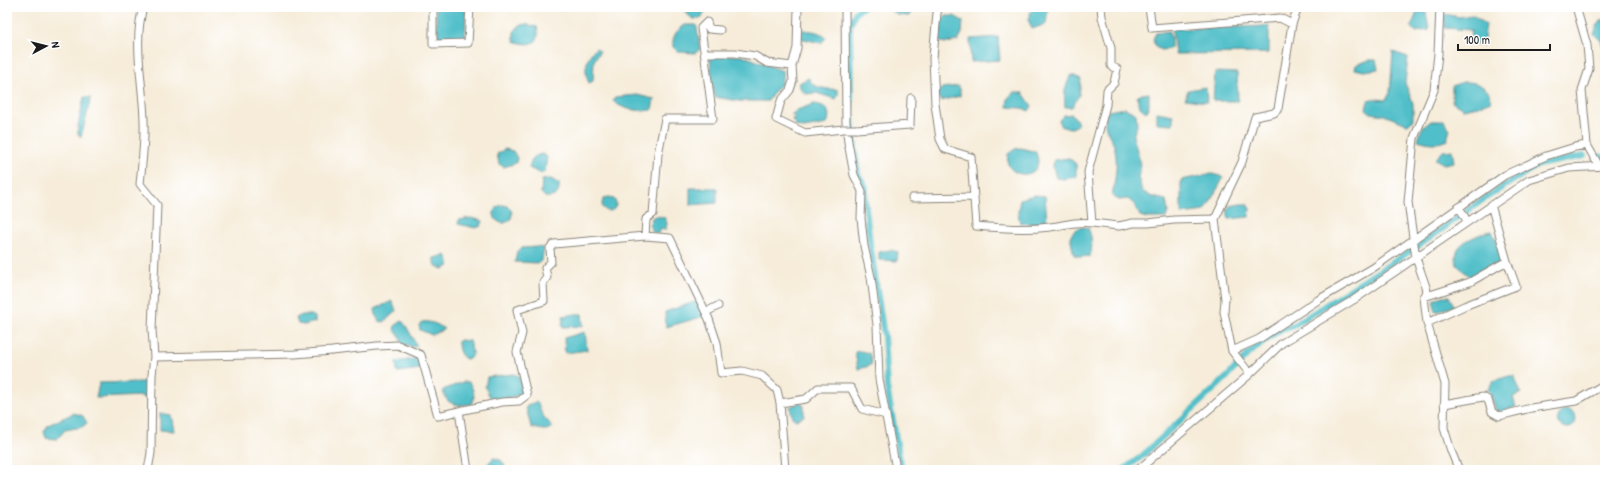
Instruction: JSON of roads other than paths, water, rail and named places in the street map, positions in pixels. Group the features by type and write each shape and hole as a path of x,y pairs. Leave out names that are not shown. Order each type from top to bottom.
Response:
{"street":[{"path":"143,7 140,17 138,40 144,121 140,184 157,205 152,330 154,357 148,470"},
{"path":"433,7 433,44 468,43 470,7"},
{"path":"798,7 797,48 792,66 793,80 790,90 781,101 776,119 805,133 856,128 910,126 911,98"},
{"path":"845,7 846,122 848,142 854,175 862,191 861,218 864,246 871,277 876,324 879,379 896,469"},
{"path":"939,7 937,13 933,58 935,104 940,139 944,149 971,156 976,226 1031,228 1050,227 1078,221 1119,226 1133,223 1174,220 1215,219"},
{"path":"1092,223 1088,172 1106,105 1107,90 1114,82 1117,69 1110,66 1111,48 1102,17 1101,7"},
{"path":"1149,7 1152,28 1280,18 1292,24"},
{"path":"1247,371 1232,351 1224,312 1225,299 1215,219 1242,162 1255,117 1274,113 1278,109 1292,24 1298,7"},
{"path":"1440,7 1438,54 1434,90 1414,138 1408,202 1416,258 1427,292 1424,297 1427,323 1445,384 1444,428 1458,470"},
{"path":"1576,7 1587,45 1589,69 1582,90 1587,145 1602,166"},
{"path":"645,236 646,219 653,214 658,154 665,119 713,120 701,28 707,22 709,29 720,30"},
{"path":"705,53 735,52 755,56 767,64 792,66"},
{"path":"1232,351 1259,339 1318,300 1373,268 1505,175 1546,156 1587,145"},
{"path":"1138,470 1247,371 1282,343 1355,299 1529,180 1569,168 1602,166"},
{"path":"912,198 973,197"},
{"path":"1427,323 1464,306 1516,286 1491,205"},
{"path":"1460,207 1467,221"},
{"path":"154,357 294,354 398,345 422,355 438,416 502,402 518,401 527,395 517,352 522,333 517,310 544,301 544,283 547,278 545,268 551,262 550,248 554,244 645,236 670,238 706,312 717,343 721,372 742,371 762,376 777,390 780,404 785,470"},
{"path":"1424,297 1470,282 1508,261"},
{"path":"706,312 718,306"},
{"path":"1444,404 1483,397 1488,400 1492,412 1499,416 1531,408 1576,401 1605,384"},
{"path":"780,404 806,399 818,388 851,388 862,409 886,415"},
{"path":"459,412 468,470"}],"water":[{"path":"466,7 465,38 437,39 436,8"},
{"path":"688,7 706,8 702,18 693,19 687,14 686,10"},
{"path":"888,7 915,7 909,16 897,15"},
{"path":"1033,7 1048,7 1046,24 1032,29 1028,19"},
{"path":"1419,8 1426,12 1429,30 1416,32 1411,27"},
{"path":"1444,14 1459,17 1472,15 1486,24 1483,45 1470,43 1471,30 1445,28"},
{"path":"946,16 954,16 963,21 962,33 958,41 945,43 938,41 937,32 940,31 941,28 938,27 941,19"},
{"path":"1605,19 1605,51 1601,41 1594,34 1600,20"},
{"path":"525,24 537,27 537,38 533,43 524,44 514,41 514,32 519,26"},
{"path":"685,25 696,25 700,49 696,53 678,52 673,47 675,34"},
{"path":"1269,26 1269,53 1175,54 1172,29"},
{"path":"803,30 813,31 826,38 821,43 801,39 800,33"},
{"path":"1169,31 1171,37 1171,48 1162,50 1155,47 1153,39 1156,33"},
{"path":"998,37 1000,60 971,62 970,39"},
{"path":"596,48 600,51 594,61 593,81 589,83 586,74 586,64"},
{"path":"1393,52 1408,57 1405,83 1413,103 1413,121 1407,124 1384,115 1371,113 1366,109 1368,101 1376,99 1386,100 1390,93"},
{"path":"724,55 744,56 783,71 781,85 776,89 768,101 739,101 715,97 712,83 710,57"},
{"path":"1369,60 1376,60 1378,69 1364,71 1355,69 1356,65"},
{"path":"1215,72 1237,73 1238,101 1213,101"},
{"path":"1072,75 1081,79 1079,95 1072,107 1065,107 1065,90"},
{"path":"809,78 817,87 838,90 836,99 816,93 806,94 801,90 799,83"},
{"path":"1463,82 1472,82 1481,86 1490,93 1491,101 1478,106 1463,109 1452,102 1452,86"},
{"path":"958,86 960,88 960,96 941,101 938,97 938,92 942,88"},
{"path":"1206,87 1207,102 1185,99 1188,90"},
{"path":"1014,92 1023,93 1032,106 1029,111 1021,108 1007,107 1008,98"},
{"path":"1149,93 1149,105 1146,112 1140,107 1137,97 1142,94"},
{"path":"637,95 654,99 652,110 627,109 613,101 615,97"},
{"path":"84,97 91,98 81,137 78,134 78,126"},
{"path":"814,104 825,107 827,110 829,116 827,124 804,128 796,126 792,119 795,118 791,115 797,110"},
{"path":"1125,108 1136,114 1137,126 1133,136 1141,166 1138,177 1142,191 1152,197 1166,200 1168,212 1166,218 1147,218 1140,216 1134,204 1128,199 1119,200 1112,196 1116,173 1116,155 1114,146 1105,126 1105,121 1108,111"},
{"path":"1157,112 1173,115 1173,124 1157,123"},
{"path":"1072,114 1078,125 1072,128 1062,127 1059,120 1064,115"},
{"path":"1431,121 1444,121 1450,129 1447,140 1440,143 1432,143 1418,140 1422,128"},
{"path":"1021,148 1036,152 1038,161 1037,167 1030,173 1020,174 1015,172 1008,164 1008,154 1015,149"},
{"path":"505,149 513,151 517,158 516,163 504,167 499,164 497,154"},
{"path":"1452,150 1454,162 1444,164 1435,159 1443,151"},
{"path":"542,154 547,157 545,170 542,174 529,168 533,158"},
{"path":"1069,158 1076,164 1076,177 1064,179 1056,178 1053,166 1054,160"},
{"path":"1212,174 1224,177 1205,211 1181,214 1181,180"},
{"path":"551,179 559,184 558,193 552,197 545,197 541,193 542,180"},
{"path":"690,188 717,188 717,203 690,205"},
{"path":"1035,195 1045,196 1047,222 1035,224 1020,223 1018,212 1020,199"},
{"path":"606,197 612,197 616,201 616,207 612,211 606,211 602,207 602,201"},
{"path":"1247,204 1250,209 1249,217 1229,219 1227,210 1230,206"},
{"path":"503,205 509,208 512,214 509,220 503,223 497,220 494,214 497,208"},
{"path":"655,216 664,217 667,223 666,229 660,230 658,234 653,232 649,225 652,218"},
{"path":"471,218 483,221 481,226 476,228 458,224 459,220"},
{"path":"1078,228 1088,228 1092,242 1092,249 1090,256 1080,257 1074,255 1071,237 1074,231"},
{"path":"1492,231 1504,260 1470,277 1457,265 1456,256 1458,248 1470,239"},
{"path":"522,248 544,248 542,259 539,263 515,262 517,251"},
{"path":"890,250 898,252 897,261 879,260 879,252"},
{"path":"446,255 449,266 443,269 437,267 434,263 434,258"},
{"path":"1443,296 1449,296 1454,306 1436,312 1433,300"},
{"path":"392,301 396,311 384,322 379,321 376,316 375,309"},
{"path":"697,301 705,316 666,327 665,312"},
{"path":"582,314 583,326 562,327 563,316"},
{"path":"302,315 312,315 315,317 315,322 304,325 298,324 296,318"},
{"path":"402,321 417,346 414,347 402,344 400,337 394,329 395,326"},
{"path":"422,322 434,323 444,329 432,335 420,330 419,325"},
{"path":"585,332 587,350 565,353 564,338"},
{"path":"458,341 469,341 473,354 470,358 466,359 460,354"},
{"path":"860,351 869,353 872,364 858,369 855,352"},
{"path":"418,358 421,369 397,372 396,362"},
{"path":"513,374 519,376 523,392 516,396 507,398 490,397 485,387 487,377"},
{"path":"1514,376 1521,393 1513,397 1516,407 1497,412 1488,389 1493,381"},
{"path":"147,379 147,400 142,396 96,398 99,383 142,382"},
{"path":"463,382 469,382 472,387 474,395 472,404 453,404 444,395 443,390"},
{"path":"536,402 552,428 544,430 531,427 526,407"},
{"path":"800,402 804,406 804,416 796,420 792,417 790,407"},
{"path":"1567,410 1573,413 1576,419 1573,425 1567,428 1561,425 1558,419 1561,413"},
{"path":"74,413 83,416 87,423 82,427 65,430 57,439 46,438 44,432 48,425"},
{"path":"160,413 171,415 174,431 160,430"},
{"path":"494,458 502,462 505,470 488,470 488,464"}],"waterway":[{"path":"863,7 856,12 850,25 851,113 858,174 866,187 865,200 884,336 887,387 901,466"},
{"path":"1417,247 1481,201 1538,165 1584,156"},
{"path":"1599,156 1605,157"},
{"path":"1123,470 1142,456 1226,378 1248,354 1277,332 1291,327 1412,250"}]}
